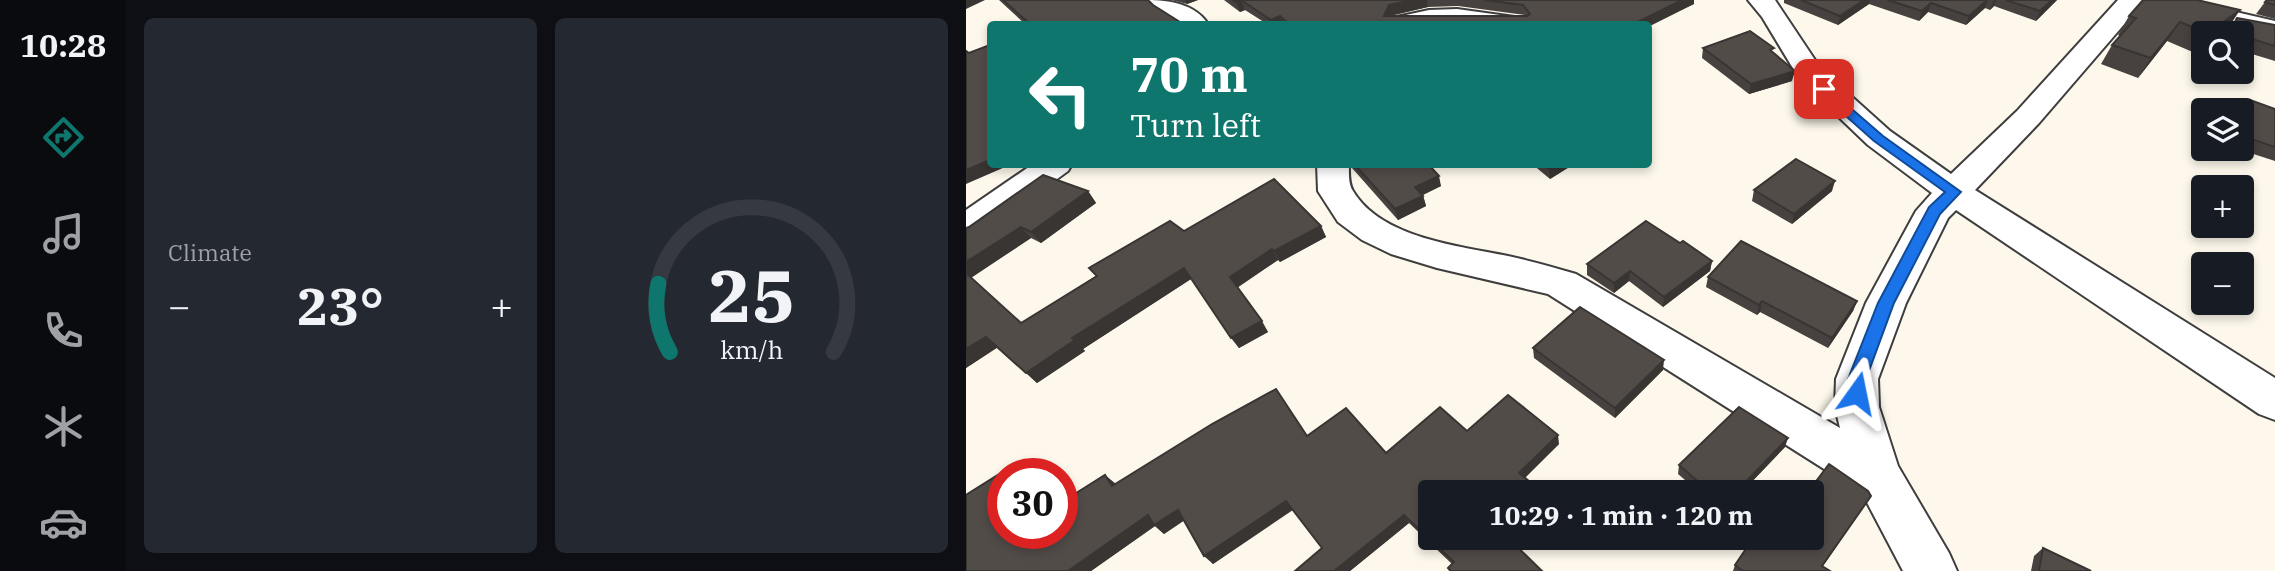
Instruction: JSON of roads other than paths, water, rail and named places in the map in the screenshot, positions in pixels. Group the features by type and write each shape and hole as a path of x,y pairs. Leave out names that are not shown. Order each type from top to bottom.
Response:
{"street":[{"path":"1160,0 1169,9 1190,21"},
{"path":"1761,0 1773,14 1810,74 1879,138 1954,192 2275,401"},
{"path":"1931,571 1879,477 1861,427 1857,407 1857,379 1886,303 1934,211 2028,117 2132,0"},
{"path":"2159,0 2186,9 2275,29"},
{"path":"1415,21 1458,16 1494,21"},
{"path":"966,227 1050,168"},
{"path":"1333,168 1334,189 1345,207 1392,242 1428,254 1535,274 1562,284 1879,477"}]}
